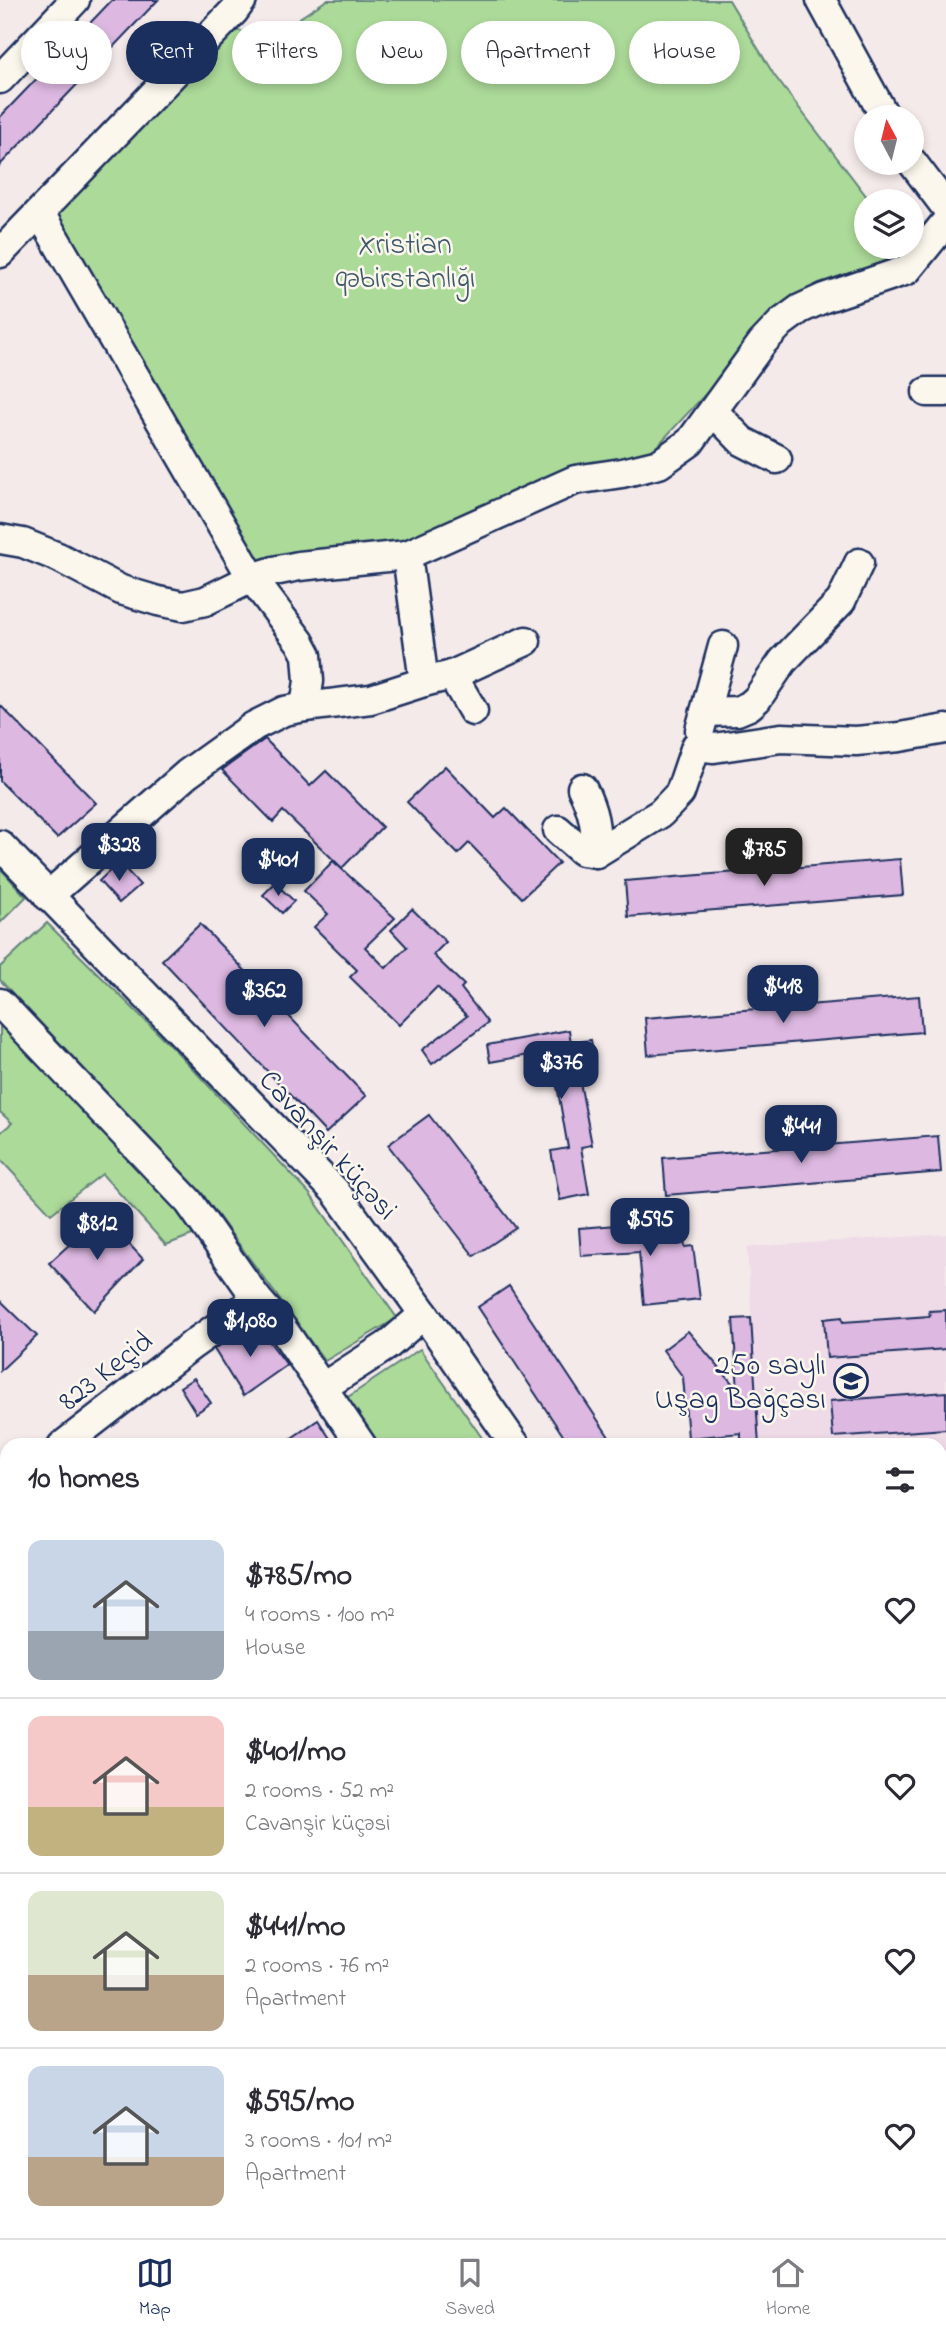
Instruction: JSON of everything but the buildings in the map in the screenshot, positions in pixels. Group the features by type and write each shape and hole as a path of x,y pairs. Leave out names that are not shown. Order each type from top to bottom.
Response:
{"street":[{"path":"0,79 75,0"},
{"path":"0,253 242,0"},
{"path":"821,0 879,105"},
{"path":"922,175 946,207"},
{"path":"40,213 253,578 307,655 309,681 305,707"},
{"path":"0,539 23,543 58,557 121,590 183,606 205,601 274,571 407,555 575,480 659,464 690,442 762,343 781,323 800,309 824,298 907,270 946,222"},
{"path":"713,411 742,441 777,459"},
{"path":"407,555 424,682"},
{"path":"705,712 737,711 757,699 783,661 841,601 859,563"},
{"path":"48,896 187,774 254,726 284,711 371,699 452,675 526,641"},
{"path":"558,830 582,851 596,853 661,813 680,793 696,746 723,646"},
{"path":"452,675 472,711"},
{"path":"696,746 730,747 781,738 856,741 946,729"},
{"path":"582,788 596,824 596,853"},
{"name":"Cavanşir küçəsi","path":"0,845 335,1191 510,1438"},
{"path":"0,1003 189,1202 257,1299 282,1328 357,1438"},
{"name":"823 Keçid","path":"72,1438 192,1345 257,1299"},
{"path":"323,1387 388,1345 424,1314"}],"shaded area":[{"name":"250 saylı Uşag Bağçası","path":"946,1234 946,1438 759,1438 747,1247"}],"green space":[{"name":"Xristian qəbirstanlığı","path":"327,0 729,0 774,75 861,189 854,189 854,259 902,259 905,264 766,329 647,457 409,543 255,563 54,214 183,84 218,84 218,48 232,34 232,84 342,84 342,21 295,21"},
{"path":"0,868 26,897 0,923"},
{"path":"47,923 177,1052 309,1193 397,1318 325,1361 199,1190 0,980 0,967"},
{"path":"0,1020 200,1232 166,1245 102,1174 51,1214 0,1159 0,1133 12,1123 0,1112"},
{"path":"420,1349 482,1438 362,1438 339,1403"}],"place":[{"name":"250 saylı Uşag Bağçası","path":"851,1381"}]}
